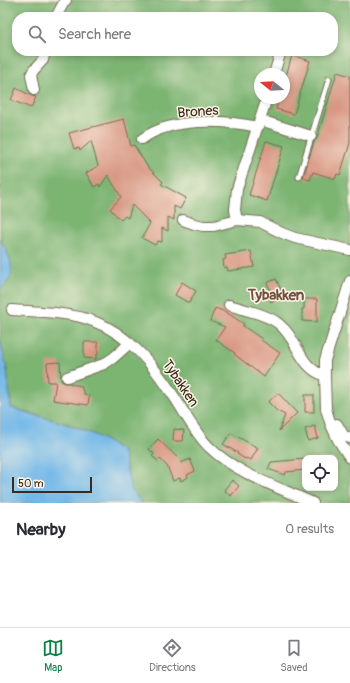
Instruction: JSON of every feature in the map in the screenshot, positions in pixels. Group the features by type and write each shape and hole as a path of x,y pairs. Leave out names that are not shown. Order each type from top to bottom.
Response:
{"street":[{"path":"59,12 66,0"},
{"path":"34,90 31,75 43,60 44,56"},
{"path":"276,68 279,56"},
{"path":"237,220 235,210 237,189 265,104"},
{"name":"Brones","path":"142,139 155,131 182,124 200,122 259,123 311,136"},
{"path":"183,220 203,226 214,226 237,220 260,222 282,234 350,250"},
{"path":"350,281 325,360 326,409 338,440 350,458"},
{"path":"229,305 261,315 278,323 287,332 306,364 316,373 325,376"},
{"name":"Tybakken","path":"12,310 74,316 92,320 110,328 130,343 151,364 175,398 188,420 210,448 252,476 313,503"},
{"path":"67,377 104,364 130,343"},
{"path":"331,425 336,424 344,436 350,438"}],"lane":[{"path":"299,177 329,79"}],"green space":[{"path":"0,0 350,0 350,503 142,503 131,489 123,452 111,443 84,430 55,420 11,408 7,370 0,338 0,290 10,279 7,252 0,239"}],"water":[{"path":"0,239 11,263 11,273 10,278 0,290"},
{"path":"0,338 7,370 11,408 70,425 111,443 123,452 131,489 142,503 0,503"}],"building":[{"path":"292,56 310,61 294,114 276,109 277,104 290,104 290,68 288,68"},
{"path":"337,72 350,76 350,143 340,175 337,174 335,179 313,172 310,180 303,178"},
{"path":"16,88 36,97 31,108 11,100"},
{"path":"124,119 131,146 134,145 147,166 163,182 161,184 186,198 180,209 174,206 174,220 168,217 168,231 162,228 162,242 158,241 155,245 142,238 150,223 132,205 128,218 125,216 121,220 110,209 121,197 108,175 100,187 99,184 94,187 86,173 98,166 91,141 80,151 79,148 74,149 69,133"},
{"path":"266,141 284,146 267,201 249,195"},
{"path":"251,251 254,267 228,271 227,267 224,268 223,260 226,259 225,255"},
{"path":"276,279 284,296 271,302 267,293 271,291 267,283"},
{"path":"182,282 196,291 189,303 175,295"},
{"path":"304,299 317,299 317,322 302,321"},
{"path":"215,308 226,312 244,324 243,326 280,353 264,377 234,354 235,353 216,340 225,327 210,321"},
{"path":"84,342 98,342 98,355 96,355 96,359 84,358"},
{"path":"60,362 61,381 81,386 84,394 89,396 88,405 53,400 56,382 48,382 47,363"},
{"path":"278,393 297,413 279,431 285,415 277,411 268,402"},
{"path":"305,395 314,395 314,412 305,412"},
{"path":"315,426 318,438 308,441 305,429"},
{"path":"174,429 184,430 183,441 173,441"},
{"path":"231,433 258,448 251,460 245,459 223,444"},
{"path":"158,439 181,461 181,463 190,459 195,471 187,475 188,477 181,481 180,478 173,481 167,466 160,459 158,461 152,456 154,454 149,449"},
{"path":"302,459 302,470 286,472 285,475 268,469 271,462"},
{"path":"232,480 239,486 231,496 224,490"}],"district":[{"name":"Tybakken","path":"276,295"}]}
